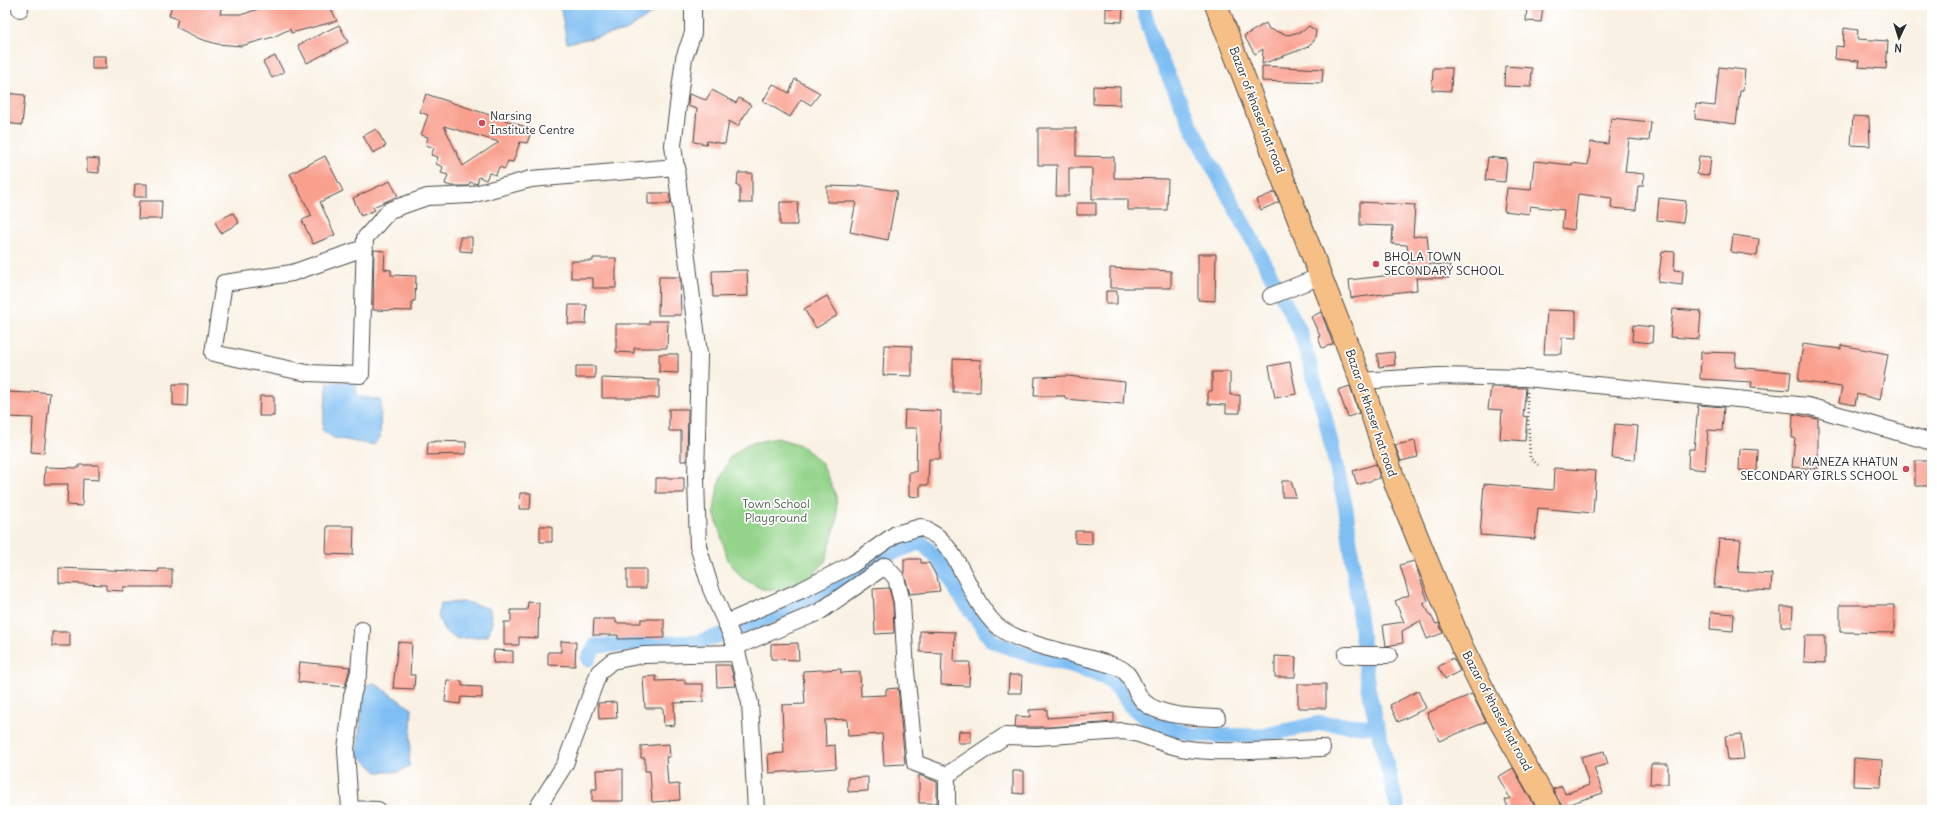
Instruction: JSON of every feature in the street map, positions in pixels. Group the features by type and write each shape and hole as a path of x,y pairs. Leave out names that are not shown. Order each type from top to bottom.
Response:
{"main road":[{"name":"Bazar of khaser hat road","path":"1216,5 1314,279 1361,381 1394,480 1462,647 1493,709 1551,810"}],"street":[{"path":"693,5 693,33 684,58 673,145 699,354 696,478 698,546 710,589 736,648 750,703 756,810"},
{"path":"364,248 292,273 224,283 213,353 307,373 361,375 365,238 390,210 427,197 470,195 531,179 591,173 676,168"},
{"path":"1271,296 1314,279"},
{"path":"1361,381 1438,376 1526,378 1808,406 1932,442"},
{"path":"725,621 802,590 853,564 896,534 921,527 940,539 956,560 987,614 996,625 1021,638 1041,646 1119,667 1131,679 1144,702 1157,710 1182,715 1217,718"},
{"path":"536,810 566,764 599,672 612,661 643,656 736,648 819,612 885,566 896,578 902,602 906,671 915,763 947,775"},
{"path":"362,630 359,672 352,696 346,750 350,809 378,810"},
{"path":"1346,655 1389,655"},
{"path":"947,775 1006,736 1037,737 1122,731 1134,732 1164,744 1182,748 1228,750 1322,748"},
{"path":"947,775 947,810"}],"path":[{"path":"1526,378 1530,458 1538,465"}],"green space":[{"name":"Town School Playground","path":"777,438 801,445 822,464 836,496 837,520 825,562 807,582 788,590 762,589 742,578 728,560 714,512 718,485 730,457 747,444"}],"water":[{"path":"560,5 664,5 626,31 567,43"},
{"path":"357,380 356,396 381,400 380,438 373,445 334,438 322,430 328,383"},
{"path":"467,602 490,609 492,622 487,636 458,639 445,632 438,616 441,603"},
{"path":"374,683 412,709 409,766 399,772 377,772 357,754 366,685"}],"building":[{"path":"172,5 222,5 220,14 244,14 269,5 329,5 337,21 291,33 290,29 273,37 241,46 217,44 200,39 176,27 178,19 169,16"},
{"path":"1527,5 1543,6 1541,22 1526,21"},
{"path":"1106,8 1123,8 1122,22 1106,21"},
{"path":"1266,23 1269,29 1288,35 1303,31 1309,26 1316,31 1314,41 1308,47 1262,64 1263,49 1255,54 1244,36"},
{"path":"339,25 348,42 307,63 298,45"},
{"path":"1844,28 1858,30 1857,39 1888,41 1886,69 1858,67 1859,61 1835,59 1836,46 1843,47"},
{"path":"92,56 106,56 106,69 92,69"},
{"path":"275,56 284,72 272,78 263,62"},
{"path":"1262,66 1323,69 1322,83 1262,81"},
{"path":"1505,66 1532,68 1531,87 1504,86"},
{"path":"1719,67 1745,70 1743,91 1740,91 1736,124 1695,119 1696,104 1715,106"},
{"path":"1433,68 1452,68 1451,91 1432,90"},
{"path":"795,79 820,93 811,105 801,99 790,117 763,101 773,84 789,93"},
{"path":"1093,86 1120,87 1120,105 1093,104"},
{"path":"712,90 736,103 739,98 751,105 738,126 729,121 725,144 707,141 706,144 694,142 697,109 688,106 689,94 706,100"},
{"path":"5,93 25,95 22,125 5,123"},
{"path":"426,94 532,129 527,143 520,142 513,162 508,161 505,169 499,167 496,175 489,173 486,180 479,177 477,184 470,182 468,186 451,186 445,184 448,175 441,173 443,167 436,164 438,157 431,155 434,148 426,145 428,137 421,135 428,115 420,112","holes":["444,126 499,142 463,166"]},
{"path":"1853,116 1869,117 1870,146 1851,145"},
{"path":"1611,118 1651,122 1649,141 1629,139 1625,172 1644,174 1643,186 1638,186 1636,210 1611,208 1612,198 1578,194 1574,230 1562,228 1564,210 1530,206 1529,214 1504,211 1507,188 1531,190 1534,161 1588,165 1591,142 1608,144"},
{"path":"1038,128 1076,128 1076,156 1114,157 1114,178 1168,179 1167,210 1128,210 1128,199 1092,199 1092,168 1069,168 1069,196 1056,196 1057,165 1038,165"},
{"path":"376,129 386,146 373,153 363,136"},
{"path":"325,156 343,191 320,202 335,235 313,244 302,220 312,216 290,174"},
{"path":"1699,156 1711,157 1709,175 1697,174"},
{"path":"1488,157 1507,159 1505,182 1485,180"},
{"path":"87,158 99,159 99,173 87,172"},
{"path":"738,173 752,173 752,203 740,203 740,186 737,186"},
{"path":"390,181 398,196 373,207 375,210 361,216 353,198"},
{"path":"135,184 147,184 147,197 134,197"},
{"path":"860,185 897,191 888,240 850,232 856,202 827,202 827,186 859,187"},
{"path":"1275,192 1279,202 1261,210 1256,200"},
{"path":"648,193 669,193 671,204 648,204"},
{"path":"1659,198 1686,201 1683,223 1657,220"},
{"path":"139,201 162,201 161,219 138,219"},
{"path":"780,202 798,202 797,225 780,225"},
{"path":"1360,202 1415,205 1413,237 1427,235 1430,264 1450,265 1449,278 1416,278 1417,290 1351,298 1349,280 1410,273 1407,245 1392,244 1393,226 1360,225"},
{"path":"1077,203 1096,203 1096,215 1077,215"},
{"path":"233,213 239,223 221,233 215,222"},
{"path":"1733,235 1759,239 1757,256 1731,252"},
{"path":"460,237 472,237 472,252 460,251"},
{"path":"374,250 385,251 384,269 391,270 391,275 416,276 415,301 412,301 412,311 373,310"},
{"path":"1662,251 1675,252 1674,270 1683,271 1682,285 1658,282"},
{"path":"1198,254 1216,254 1215,301 1198,300"},
{"path":"593,258 616,258 616,288 593,288 593,278 571,278 571,261 593,261"},
{"path":"1110,268 1171,271 1171,288 1110,288"},
{"path":"747,270 748,296 713,297 712,271"},
{"path":"659,277 680,277 681,315 658,315"},
{"path":"1106,291 1117,291 1117,304 1106,304"},
{"path":"827,296 838,315 816,328 804,309"},
{"path":"569,305 587,305 586,324 568,324"},
{"path":"1673,309 1701,311 1699,339 1670,337"},
{"path":"1547,310 1576,311 1576,338 1562,337 1562,354 1544,354"},
{"path":"1321,312 1333,344 1322,348 1318,337 1320,336 1311,317"},
{"path":"649,321 668,321 667,348 634,348 634,353 616,352 616,324 649,324"},
{"path":"1633,325 1653,327 1652,343 1632,341"},
{"path":"1803,344 1841,349 1841,345 1888,354 1880,400 1857,394 1855,405 1839,402 1842,387 1798,381"},
{"path":"884,345 912,346 912,376 883,375"},
{"path":"1394,352 1395,365 1379,367 1377,354"},
{"path":"1701,352 1736,353 1735,367 1791,372 1789,390 1751,387 1752,382 1700,379"},
{"path":"659,354 678,354 678,373 659,372"},
{"path":"953,359 981,360 980,392 953,392"},
{"path":"1290,362 1296,394 1275,398 1269,366"},
{"path":"576,366 595,366 595,378 576,378"},
{"path":"1212,372 1230,372 1230,395 1240,395 1240,413 1226,413 1226,405 1208,404 1208,391 1212,391"},
{"path":"1067,376 1125,382 1123,404 1065,399 1065,396 1034,396 1035,377"},
{"path":"602,378 659,380 659,398 602,398"},
{"path":"173,384 188,384 187,406 173,405"},
{"path":"1350,386 1359,413 1348,417 1338,390"},
{"path":"1491,387 1526,388 1523,416 1527,417 1525,441 1500,439 1502,410 1488,409"},
{"path":"32,391 50,393 44,453 31,452 33,418 6,417 7,392 31,393"},
{"path":"260,396 274,396 274,416 259,416"},
{"path":"1698,405 1724,407 1722,431 1708,430 1705,470 1688,468 1689,449 1694,449"},
{"path":"669,409 688,409 687,461 681,461 681,431 669,431"},
{"path":"905,410 941,411 940,459 929,459 928,485 920,485 920,497 909,496 909,472 916,472 917,428 904,428"},
{"path":"1793,414 1818,419 1818,469 1792,467 1795,438 1792,438"},
{"path":"1615,424 1638,426 1635,460 1612,458"},
{"path":"1415,441 1418,457 1401,461 1395,445"},
{"path":"428,442 466,442 466,454 427,455"},
{"path":"1740,449 1758,450 1757,472 1739,470"},
{"path":"1915,461 1932,461 1932,486 1915,486"},
{"path":"1376,464 1380,478 1357,485 1353,471"},
{"path":"79,465 99,465 99,480 83,479 82,506 67,505 68,484 44,484 45,467 79,468"},
{"path":"1554,468 1596,471 1593,513 1538,508 1535,539 1480,535 1484,484 1553,490"},
{"path":"656,478 684,478 684,493 656,493"},
{"path":"1282,481 1291,481 1296,497 1282,497"},
{"path":"520,493 531,493 530,509 519,509"},
{"path":"327,526 354,526 353,555 326,554"},
{"path":"540,526 552,526 552,542 540,542"},
{"path":"1075,531 1092,531 1092,544 1075,543"},
{"path":"1719,539 1741,540 1738,572 1772,574 1771,591 1714,587"},
{"path":"904,559 921,559 921,563 929,563 937,577 940,591 910,594 904,573"},
{"path":"1414,561 1428,601 1423,603 1436,624 1439,623 1443,633 1427,639 1420,621 1402,631 1403,643 1386,646 1383,625 1404,622 1395,601 1409,595 1400,565"},
{"path":"59,568 158,572 159,569 172,569 172,587 123,587 123,591 106,590 106,585 59,583"},
{"path":"627,569 646,569 646,588 627,588"},
{"path":"889,588 893,603 894,633 875,634 873,589"},
{"path":"528,602 539,603 538,638 519,637 519,645 504,645 504,622 511,622 511,610 527,610"},
{"path":"1840,605 1894,605 1894,633 1840,632"},
{"path":"1781,607 1793,607 1792,627 1781,626"},
{"path":"1711,612 1734,614 1733,631 1710,629"},
{"path":"594,619 616,619 616,623 641,623 641,619 664,619 664,638 618,639 618,635 593,635"},
{"path":"920,631 955,632 954,662 970,662 969,686 941,685 942,653 920,652"},
{"path":"52,632 70,632 70,646 52,646"},
{"path":"1805,636 1825,636 1825,663 1804,662"},
{"path":"561,641 576,642 575,666 548,665 548,652 561,652"},
{"path":"398,642 412,643 410,675 415,675 414,689 393,688"},
{"path":"798,643 799,660 771,659 771,644"},
{"path":"494,650 513,651 513,663 493,663"},
{"path":"1275,656 1296,657 1295,677 1275,677"},
{"path":"1453,658 1460,671 1445,679 1438,667"},
{"path":"300,662 350,667 345,687 298,682"},
{"path":"716,665 730,665 736,686 717,687"},
{"path":"841,669 841,673 860,672 861,696 886,695 886,689 898,688 905,764 884,765 882,734 848,736 847,719 825,720 826,746 835,745 836,768 769,773 768,754 784,753 782,705 805,704 803,671"},
{"path":"1009,675 1022,675 1021,693 1008,693"},
{"path":"656,676 656,681 685,680 685,684 703,684 703,702 674,703 675,725 664,726 663,708 645,708 643,677"},
{"path":"447,680 462,681 462,686 482,687 482,698 461,697 460,704 445,702"},
{"path":"1298,684 1326,684 1326,708 1298,708"},
{"path":"1418,691 1426,708 1398,722 1390,705"},
{"path":"1472,694 1486,722 1439,741 1427,713"},
{"path":"616,702 617,718 599,719 598,703"},
{"path":"1047,709 1047,718 1114,713 1114,722 1050,727 1015,727 1016,716 1030,717 1029,710"},
{"path":"959,731 971,731 971,743 958,743"},
{"path":"1741,734 1744,759 1728,760 1725,736"},
{"path":"669,744 670,757 666,757 668,785 679,784 680,800 652,802 650,771 645,771 645,758 641,758 641,746"},
{"path":"1604,751 1608,764 1594,768 1603,793 1569,804 1572,810 1563,810 1553,789 1562,786 1565,794 1589,785 1581,757"},
{"path":"1854,758 1882,760 1881,787 1853,786"},
{"path":"1651,764 1668,764 1668,784 1650,784"},
{"path":"1513,768 1537,810 1509,810 1505,800 1510,798 1498,777"},
{"path":"623,769 623,801 592,801 592,789 597,789 596,770"},
{"path":"1013,771 1024,771 1024,794 1013,793"},
{"path":"919,775 937,782 937,803 919,803"},
{"path":"868,777 868,791 848,792 848,778"}],"waterway":[{"path":"1142,5 1156,49 1197,138 1300,331 1324,413 1346,509 1368,688 1398,810"},
{"path":"588,659 595,646 699,642 753,625 836,588 887,555 921,542 940,561 958,593 992,641 1029,655 1074,666 1105,677 1120,691 1130,706 1150,722 1193,735 1262,736 1320,723 1378,727"}],"place":[{"name":"Narsing Institute Centre","path":"482,123"},
{"name":"BHOLA TOWN SECONDARY SCHOOL","path":"1376,264"},
{"name":"MANEZA KHATUN SECONDARY GIRLS SCHOOL","path":"1906,469"}]}
